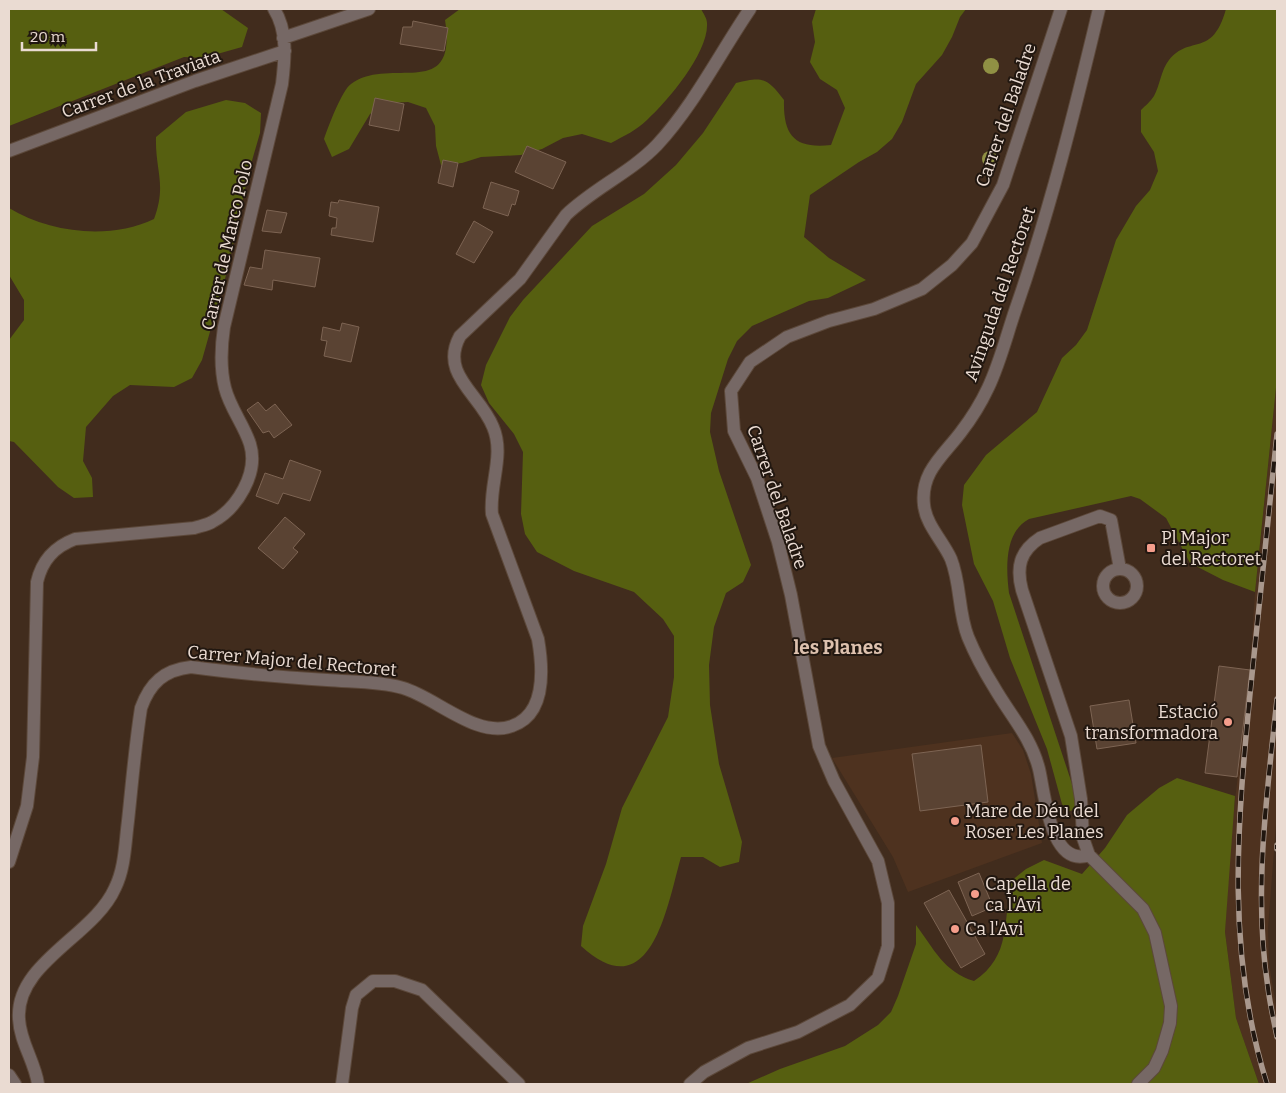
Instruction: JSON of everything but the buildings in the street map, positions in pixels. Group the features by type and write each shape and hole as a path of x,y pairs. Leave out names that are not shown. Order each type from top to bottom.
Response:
{"street":[{"path":"283,38 369,9"},
{"name":"Carrer Major del Rectoret","path":"38,1084 20,1028 20,1005 24,991 41,967 100,913 115,888 124,860 141,708 152,685 161,676 190,667 390,685 426,697 460,717 499,728 512,726 531,712 539,692 541,660 538,639 492,514 498,451 495,433 487,415 458,374 452,356 454,347 460,336 520,279 566,215 634,165 657,145 678,118 750,9"},
{"name":"Carrer del Baladre","path":"690,1084 704,1072 748,1048 798,1032 850,1004 878,978 888,946 888,903 878,861 834,781 819,746 791,595 778,542 756,478 734,431 731,391 750,362 787,337 829,321 874,309 922,289 952,265 972,243 1003,185 1061,9"},
{"name":"Avinguda del Rectoret","path":"1089,855 1082,858 1073,856 1060,845 1051,825 1033,748 1016,719 994,689 967,635 959,605 952,562 928,519 924,505 927,476 937,459 961,432 988,388 1032,261 1064,152 1098,9"},
{"name":"Carrer de Marco Polo","path":"9,862 27,806 34,757 37,582 46,559 64,543 75,539 194,528 211,523 232,507 246,484 250,470 250,446 225,387 222,339 282,84 285,51 276,13"},
{"name":"Carrer de la Traviata","path":"9,151 195,81 285,51"},
{"path":"1120,568 1111,520 1100,516 1040,538 1025,551 1019,567 1022,590 1071,736 1081,799 1083,838 1089,855 1143,909 1151,921 1171,1006 1170,1023 1162,1051 1154,1068 1138,1084"},
{"path":"342,1084 352,1008 356,995 372,981 395,981 422,990 519,1084"},
{"path":"9,1075 15,1084"}],"shaded area":[{"path":"1277,378 1277,812 1268,928 1269,964 1277,1012 1277,1084 1259,1084 1236,1018 1225,932 1231,835 1250,670 1255,592"},
{"name":"Mare de Déu del Roser Les Planes","path":"1012,733 1023,750 1031,774 1042,843 908,892 893,857 832,758"}],"green space":[{"path":"9,9 221,9 248,28 242,47 203,58 184,57 9,126"},
{"path":"460,9 701,9 707,23 706,35 701,48 676,89 643,124 611,143 582,134 563,138 542,149 521,155 481,157 462,163 441,165 436,146 435,126 426,108 408,102 388,103 370,114 349,149 332,157 324,139 347,88 367,76 384,73 418,72 431,69 441,61 446,45 445,20"},
{"path":"816,9 966,9 960,17 942,55 916,84 902,122 892,139 877,152 810,195 804,237 829,258 866,280 828,298 809,301 752,326 737,341 728,359 711,413 710,432 719,471 751,565 743,582 726,593 714,627 709,665 710,705 719,764 742,842 739,862 720,867 703,857 681,857 662,924 652,944 640,959 624,966 605,963 581,946 583,926 606,864 622,808 668,717 674,677 674,636 663,619 634,592 574,571 537,552 525,534 521,514 523,452 514,434 489,403 481,385 486,365 510,317 523,300 592,226 644,194 676,165 703,133 736,83 759,80 768,83 784,100 786,123 794,138 808,145 831,145 845,108 837,90 820,79 810,62 815,42 812,22"},
{"path":"1226,9 1277,9 1277,378 1255,592 1223,580 1190,563 1166,518 1140,499 1131,496 1029,519 1021,525 1015,533 1008,552 1007,573 1009,593 1077,799 1077,808 1068,812 1062,804 1047,749 1010,658 993,601 974,564 962,505 964,485 986,455 1037,412 1062,358 1076,345 1087,330 1116,240 1136,206 1150,190 1158,171 1154,152 1141,132 1141,110 1154,96 1164,68 1169,60 1177,52 1200,44 1214,34"},
{"path":"226,100 245,103 261,113 260,133 249,171 228,268 202,360 192,378 174,387 130,385 113,396 86,427 83,461 92,478 93,497 74,498 58,487 14,442 9,441 9,340 24,320 24,300 9,275 9,208 25,217 43,223 80,231 119,230 137,226 154,219 160,196 156,137 186,112"},
{"path":"1177,778 1235,796 1225,932 1236,1018 1259,1084 746,1084 780,1069 845,1046 878,1025 891,1012 898,996 916,944 916,925 947,966 974,981 995,960 1000,949 1004,936 1011,881 1026,869 1044,860 1082,874 1105,848 1127,815 1159,788"}],"railway":[{"path":"1267,1084 1254,1035 1245,987 1240,939 1238,890 1241,793 1245,744 1277,434"},
{"path":"1277,699 1266,807 1262,880 1264,952 1277,1037"}],"place":[{"name":"Pl Major del Rectoret","path":"1151,548"},
{"name":"Estació transformadora","path":"1228,722"},
{"name":"Mare de Déu del Roser Les Planes","path":"955,821"},
{"name":"Capella de ca l'Avi","path":"975,894"},
{"name":"Ca l'Avi","path":"955,929"}],"district":[{"name":"les Planes","path":"838,647"}]}
